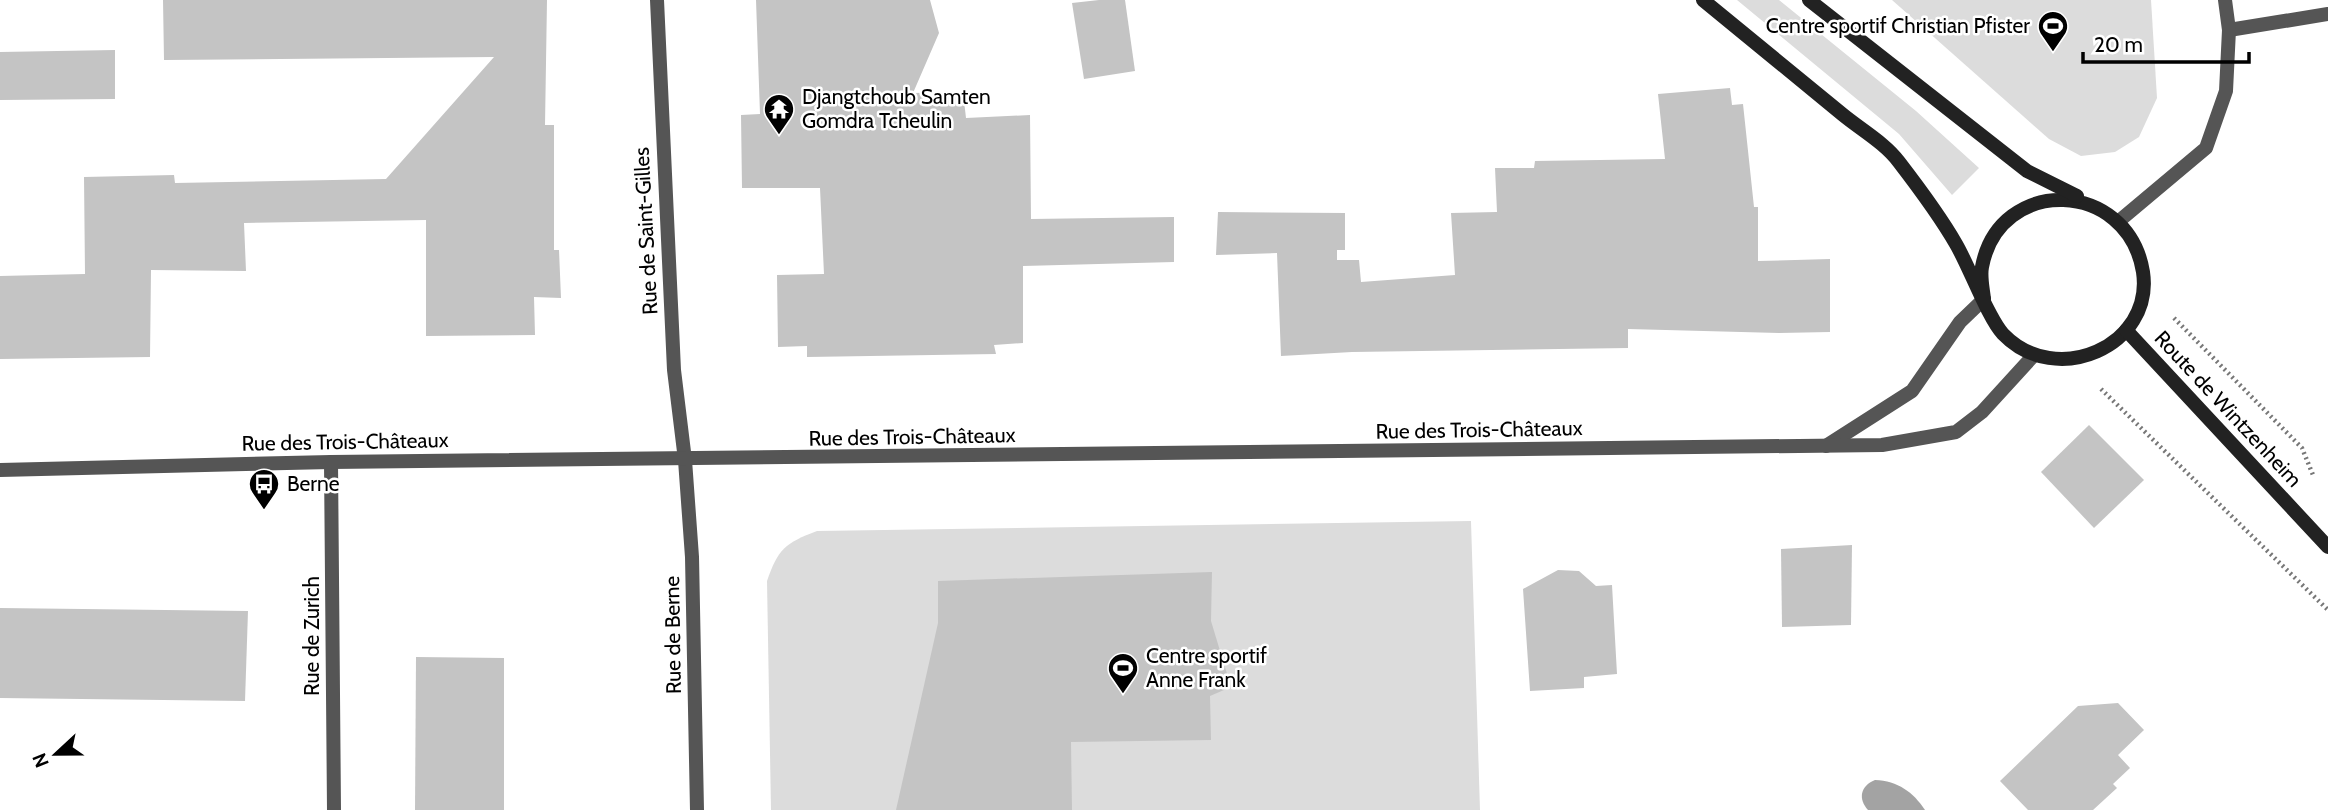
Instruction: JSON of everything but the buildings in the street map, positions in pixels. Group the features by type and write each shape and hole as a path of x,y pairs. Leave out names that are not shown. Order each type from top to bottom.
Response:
{"main road":[{"path":"1703,0 1896,159 1956,243 2002,333 2034,355 2058,361 2084,358 2107,347 2126,330 2139,304 2143,274 2136,245 2119,221 2094,205 2026,171 1809,0"},
{"path":"1984,299 1982,268 1992,239 2012,216 2037,202 2066,198 2094,205"},
{"name":"Route de Wintzenheim","path":"2126,330 2328,547"}],"street":[{"name":"Rue de Saint-Gilles","path":"657,0 674,370 685,460"},
{"path":"2119,221 2206,148 2226,91 2229,30 2225,0"},
{"path":"2229,30 2328,14"},
{"path":"1825,446 1912,391 1960,322 1984,299"},
{"name":"Rue des Trois-Châteaux","path":"0,470 331,462 1882,445 1956,432 1982,412 2034,355"},
{"name":"Rue de Berne","path":"685,460 692,557 697,810"},
{"name":"Rue de Zurich","path":"331,462 334,810"}],"path":[{"path":"2166,311 2302,448 2318,486"},
{"path":"2094,382 2328,610"}],"shaded area":[{"path":"1737,0 1779,0 1916,111 1979,168 1952,195 1899,134"},
{"name":"Centre sportif Christian Pfister","path":"1892,0 2151,0 2157,98 2139,137 2115,152 2081,156 2049,139"},
{"name":"Centre sportif Anne Frank","path":"1471,521 1480,810 771,810 767,581 784,548 806,535 817,531"},
{"path":"1875,780 1904,789 1925,810 1868,810 1862,793 1866,786"}],"place":[{"name":"Centre sportif Christian Pfister","path":"2053,53"},
{"name":"Djangtchoub Samten Gomdra Tcheulin","path":"779,136"},
{"name":"Berne","path":"264,511"},
{"name":"Centre sportif Anne Frank","path":"1123,695"}]}
